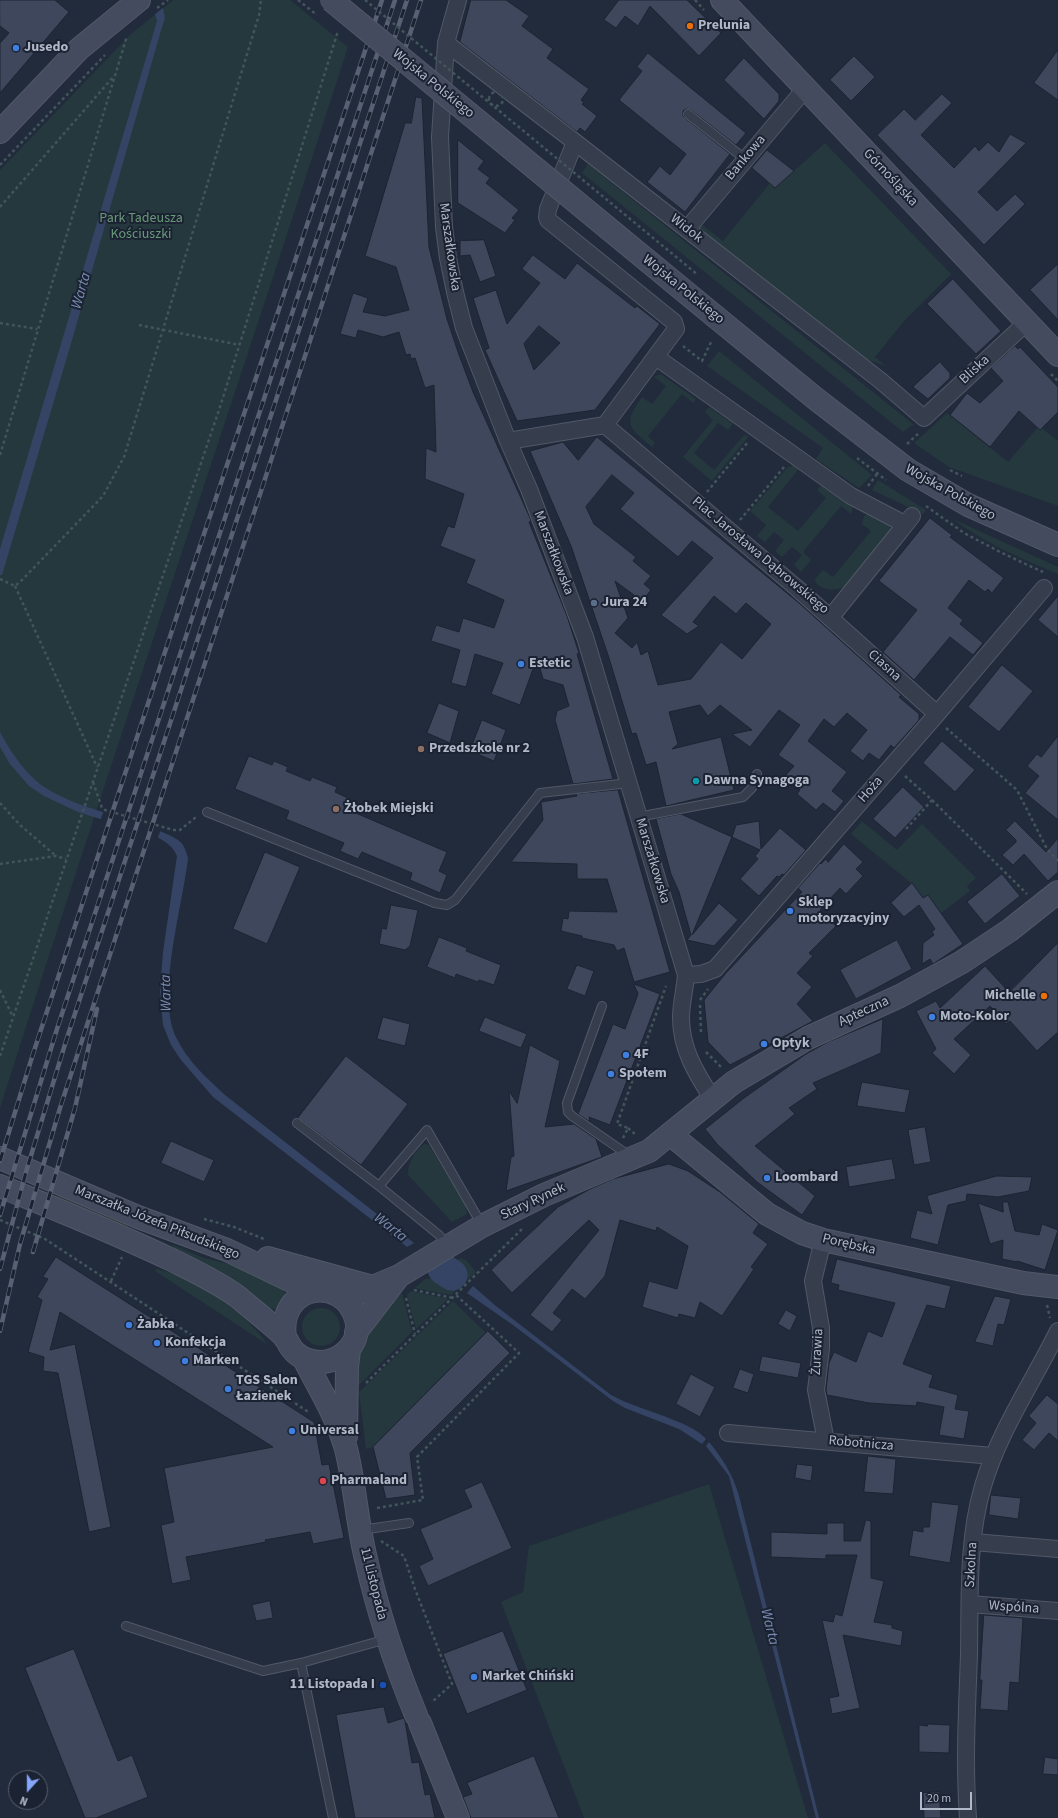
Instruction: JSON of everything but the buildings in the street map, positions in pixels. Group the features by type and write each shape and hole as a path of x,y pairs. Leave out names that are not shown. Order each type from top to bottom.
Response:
{"street":[{"name":"Wojska Polskiego","path":"331,0 816,399 908,470 968,505 1058,545"},
{"name":"Marszałkowska","path":"458,0 446,43 440,162 443,220 448,258 464,328 508,441 529,489 585,637 686,975 681,1018 683,1038 690,1063 712,1098"},
{"name":"Górnośląska","path":"722,0 1058,356"},
{"path":"0,132 41,87 79,49 136,3"},
{"name":"Widok","path":"446,43 881,381 924,418"},
{"name":"Bankowa","path":"687,229 745,158 806,89"},
{"path":"508,441 605,425 671,338 676,329 674,322 551,223 546,217 575,142"},
{"name":"Bliska","path":"924,418 1026,323"},
{"path":"656,357 852,496 897,520 902,525 900,530"},
{"name":"Plac Jarosława Dąbrowskiego","path":"605,425 731,531 830,618 912,516"},
{"name":"Hoża","path":"686,975 702,974 715,969 940,720 1044,580"},
{"name":"Ciasna","path":"830,618 940,720"},
{"name":"Apteczna","path":"670,1134 712,1098 734,1082 808,1038 900,996 962,962 1010,930 1058,892"},
{"name":"Stary Rynek","path":"352,1341 406,1282 445,1248 482,1226 624,1153 649,1151 670,1134"},
{"name":"Porębska","path":"670,1134 768,1214 802,1233 823,1240 1023,1283 1050,1294"},
{"name":"Marszałka Józefa Piłsudskiego","path":"0,1158 154,1223 227,1250 312,1291"},
{"name":"Marszałka Józefa Piłsudskiego","path":"0,1186 134,1249 222,1286 285,1338"},
{"path":"134,1249 154,1223"},
{"name":"Żurawia","path":"823,1240 813,1281 820,1328 821,1348 816,1390 826,1441"},
{"path":"227,1250 289,1263 373,1287"},
{"name":"Stary Rynek","path":"344,1299 373,1287 406,1282"},
{"path":"324,1290 336,1294 344,1299 353,1311 356,1321 352,1341 341,1356 332,1360 321,1362 304,1359 291,1348 285,1338 284,1326 286,1314 292,1303 301,1295 312,1291 324,1290"},
{"name":"Szkolna","path":"968,1818 966,1787 970,1604 973,1542 980,1500 993,1456 1053,1328"},
{"name":"11 Listopada","path":"346,1449 347,1367 352,1341"},
{"name":"11 Listopada","path":"304,1359 330,1409 346,1449 369,1534 375,1599 387,1639 423,1713 458,1818"},
{"name":"Robotnicza","path":"728,1432 993,1456"},
{"path":"973,1542 1058,1550"},
{"name":"Wspólna","path":"970,1604 1058,1611"}],"lane":[{"path":"688,114 745,158"},
{"path":"638,817 743,797 752,788 757,774"},
{"path":"210,813 435,904 447,906 455,900 540,792 628,783"},
{"path":"602,1006 567,1102 567,1108 572,1116 624,1153"},
{"path":"297,1123 379,1186 439,1235 445,1248"},
{"path":"379,1186 427,1130 482,1226"},
{"path":"369,1534 409,1523"},
{"path":"126,1626 264,1671 301,1663 387,1639"},
{"path":"301,1663 333,1818"}],"path":[{"path":"15,586 90,510 109,488 129,444 259,15 261,0"},
{"path":"365,0 701,277"},
{"path":"0,1056 240,345 339,29"},
{"path":"0,455 129,30 124,35"},
{"path":"0,165 107,52"},
{"path":"0,207 115,74"},
{"path":"0,323 37,329"},
{"path":"138,325 240,345"},
{"path":"671,338 702,361 712,340"},
{"path":"907,445 914,437"},
{"path":"902,441 912,448"},
{"path":"698,503 748,442"},
{"path":"731,531 784,466"},
{"path":"949,469 962,476"},
{"path":"871,483 878,474"},
{"path":"928,515 932,510 964,533 1002,553 1044,580"},
{"path":"0,580 15,586 97,767"},
{"path":"940,720 1017,790 1046,849 1058,861"},
{"path":"903,774 932,800 1032,898"},
{"path":"93,782 102,808 161,827 180,830 195,818 211,823 210,813"},
{"path":"906,829 932,800"},
{"path":"0,803 20,825 56,856 66,859"},
{"path":"0,864 56,856"},
{"path":"641,1139 628,1128 617,1124 667,985 671,982"},
{"path":"701,1040 700,1000 712,983"},
{"path":"0,990 13,1017"},
{"path":"701,1047 726,1072"},
{"path":"624,1153 628,1128"},
{"path":"0,1220 45,1239 311,1413"},
{"path":"363,1386 528,1225"},
{"path":"111,1281 134,1249"},
{"path":"415,1335 406,1282 453,1298"},
{"path":"1050,1294 1047,1304 1050,1311 1050,1318 1053,1328"},
{"path":"373,1509 424,1500 417,1457 519,1353 456,1295"},
{"path":"369,1534 404,1556 415,1589 452,1684 423,1713"}],"green space":[{"name":"Park Tadeusza Kościuszki","path":"173,0 290,0 348,47 0,1108 0,170 130,35"},
{"path":"825,143 951,274 905,320 875,357 886,366 862,358 697,227 701,224 723,241 770,183 775,188"},
{"path":"588,164 914,424 903,432 582,173"},
{"path":"719,351 872,475 859,488 816,459 823,448 707,366"},
{"path":"662,375 696,399 693,403 682,394 648,436 655,443 652,447 633,430 630,420 642,397 652,404 666,386 654,377"},
{"path":"709,407 733,424 728,430 718,423 694,453 714,470 744,435 749,436 712,481 683,457 713,420 705,412"},
{"path":"947,413 1008,462 1039,426 1058,441 1058,506 949,467 914,443"},
{"path":"793,465 798,470 768,507 798,531 826,498 817,490 821,486 853,508 851,514 841,506 803,552 811,560 801,572 794,565 802,555 792,547 782,557 775,551 784,540 774,532 765,542 757,536 766,525 750,511 787,468"},
{"path":"878,480 926,510 923,514 872,490"},
{"path":"869,513 889,522 891,531 845,587 829,590 819,586 815,579 823,570 833,577 871,531 862,524 864,516"},
{"path":"953,519 1058,567 1058,574 990,543 977,536"},
{"path":"862,821 897,850 922,824 976,878 967,886 970,891 941,913 928,895 923,898 911,883 851,834"},
{"path":"424,1144 429,1145 465,1205 467,1214 452,1222 408,1175 412,1158 417,1150"},
{"path":"58,1193 129,1223 126,1230 56,1200"},
{"path":"171,1244 204,1258 244,1268 281,1286 287,1298 279,1310 268,1308 229,1279 176,1250"},
{"path":"460,1258 466,1260 476,1272 451,1295 415,1288 425,1279 444,1278 452,1271 450,1266"},
{"path":"156,1269 187,1279 218,1298 247,1321 268,1345 155,1271"},
{"path":"411,1291 448,1299 416,1329 407,1295"},
{"path":"402,1293 412,1332 354,1390 357,1357 361,1344 367,1332 376,1320"},
{"path":"453,1301 486,1333 373,1447 366,1449 359,1392"},
{"path":"317,1308 325,1308 335,1313 339,1320 339,1334 335,1341 325,1346 317,1346 307,1341 305,1338 302,1331 302,1323 307,1313 310,1311"},
{"path":"709,1484 808,1818 584,1818 501,1602 523,1592 529,1546"}],"water":[{"path":"163,8 165,18 70,347 2,575 0,575 0,549 157,21 155,14"},
{"path":"0,732 10,749 27,772 49,790 81,805 163,832 178,840 182,844 186,850 188,858 169,976 171,1021 181,1047 198,1069 225,1095 414,1243 407,1247 213,1097 181,1060 171,1045 163,1025 160,991 163,952 177,856 175,852 169,845 157,837 78,812 44,796 29,786 10,764 0,747"},
{"path":"473,1286 496,1306 611,1395 682,1424 701,1434 706,1439 702,1444 679,1429 625,1408 613,1401 513,1325 467,1293"},
{"path":"709,1442 727,1468 734,1481 739,1496 819,1818 816,1818 729,1476 706,1446"}],"pier":[{"path":"104,810 161,829 157,840 100,821"}],"waterway":[{"name":"Warta","path":"443,1269 452,1275"}],"railway":[{"path":"0,1161 33,1054 185,591 382,0"},
{"path":"0,1215 57,1029 395,0"},
{"path":"0,1269 26,1172 66,1041 407,0"},
{"path":"0,1331 20,1244 60,1108 421,0"},
{"path":"33,1252 75,1108 97,1009"}],"place":[{"name":"Prelunia","path":"690,26"},
{"name":"Jusedo","path":"16,48"},
{"name":"Jura 24","path":"594,603"},
{"name":"Estetic","path":"521,664"},
{"name":"Przedszkole nr 2","path":"421,749"},
{"name":"Dawna Synagoga","path":"696,781"},
{"name":"Żłobek Miejski","path":"336,809"},
{"name":"Sklep motoryzacyjny","path":"790,911"},
{"name":"Michelle","path":"1044,996"},
{"name":"Moto-Kolor","path":"932,1017"},
{"name":"Optyk","path":"764,1044"},
{"name":"4F","path":"626,1055"},
{"name":"Społem","path":"611,1074"},
{"name":"Loombard","path":"767,1178"},
{"name":"Żabka","path":"129,1325"},
{"name":"Konfekcja","path":"157,1343"},
{"name":"Marken","path":"185,1361"},
{"name":"TGS Salon Łazienek","path":"228,1389"},
{"name":"Universal","path":"292,1431"},
{"name":"Pharmaland","path":"323,1481"},
{"name":"Market Chiński","path":"474,1677"},
{"name":"11 Listopada I","path":"383,1685"}]}
